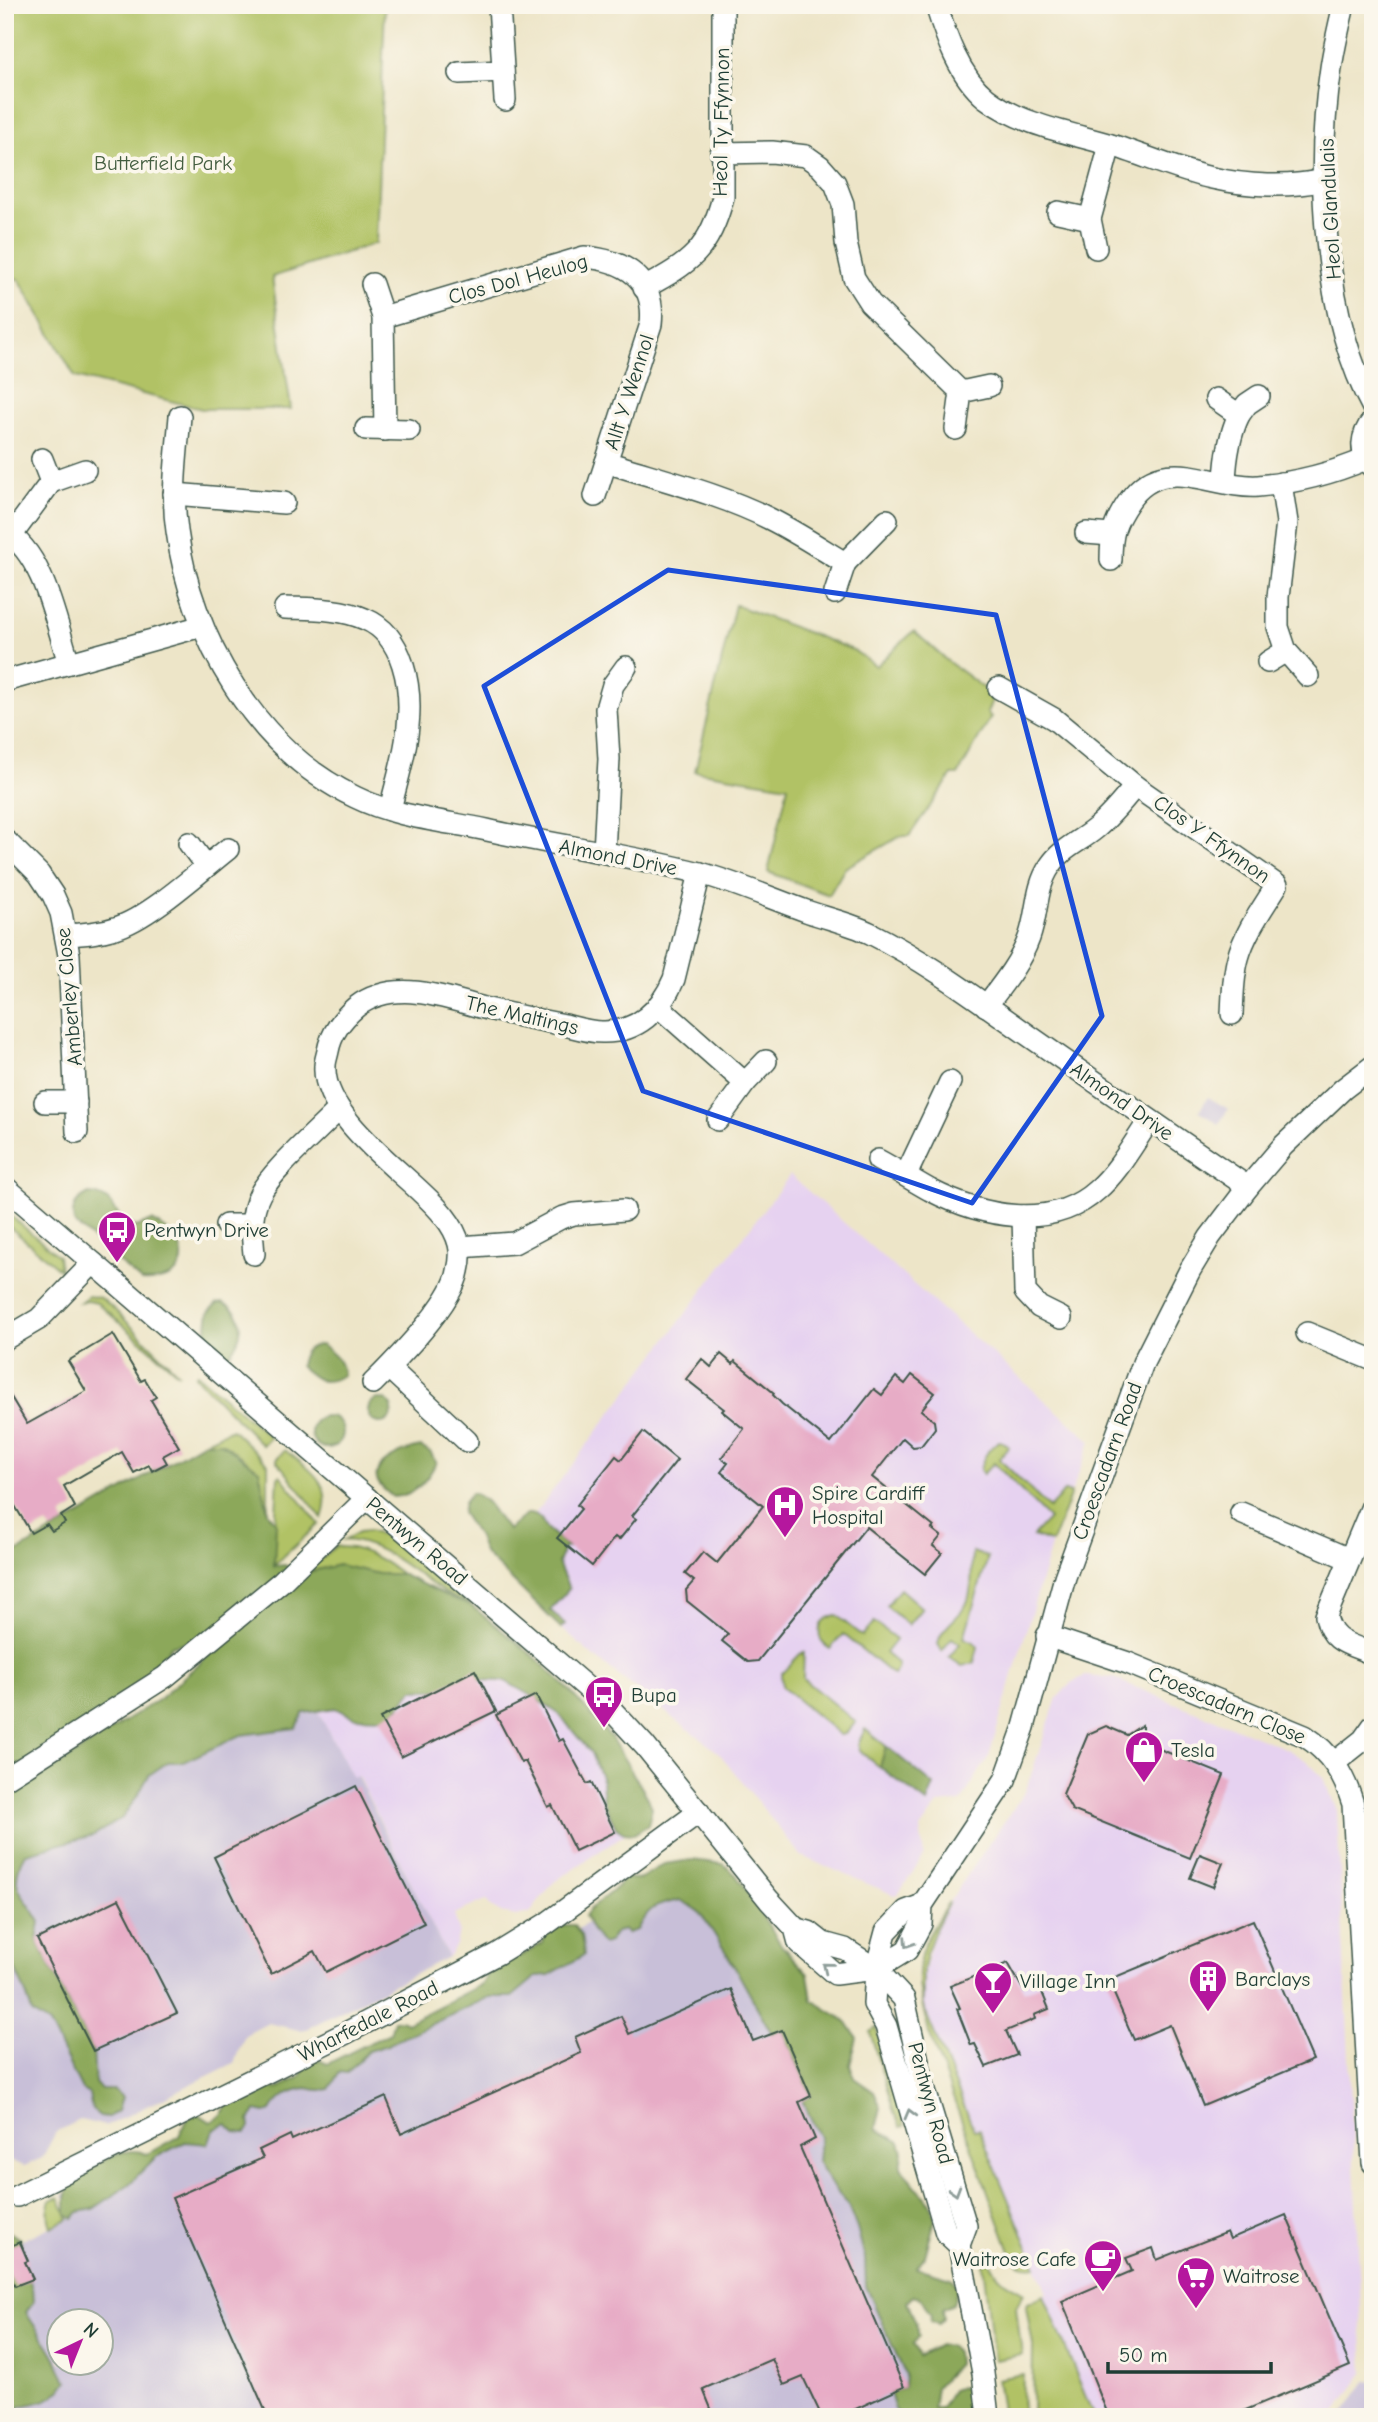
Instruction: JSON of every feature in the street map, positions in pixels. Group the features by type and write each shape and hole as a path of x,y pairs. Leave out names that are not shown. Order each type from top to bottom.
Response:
{"street":[{"path":"499,5 505,100"},
{"name":"Heol Ty Ffynnon","path":"644,288 686,263 704,244 716,225 723,197 723,5"},
{"path":"936,5 944,32 968,80 987,98 1017,115 1212,178 1256,183 1308,184 1324,180"},
{"name":"Heol Glandulais","path":"1344,5 1331,68 1325,122 1324,180 1332,275 1342,324 1360,385 1373,408"},
{"path":"459,73 503,71"},
{"path":"1096,248 1090,219 1110,145"},
{"path":"722,153 772,152 806,156 820,166 835,183 842,204 846,243 854,278 870,303 961,392"},
{"path":"1058,212 1090,219"},
{"name":"Clos Dol Heulog","path":"383,317 584,257 623,265 639,275 644,288"},
{"path":"372,284 383,317 376,429 409,430"},
{"name":"Allt Y Wennol","path":"595,496 651,324 653,308 644,288"},
{"path":"961,392 989,386"},
{"path":"956,429 961,392"},
{"path":"1225,481 1226,456 1232,429 1247,404 1259,396"},
{"path":"1216,399 1239,415"},
{"name":"Almond Drive","path":"180,416 174,494 177,532 184,567 202,626 244,702 267,730 322,777 354,797 390,810 700,873 869,933 959,986 1149,1121 1248,1187"},
{"path":"1111,561 1111,535 1119,516 1136,492 1157,477 1181,474 1255,486 1281,483 1369,463 1362,441 1373,420"},
{"path":"42,459 51,482"},
{"path":"607,462 700,492 768,518 845,563"},
{"path":"69,663 39,572 28,554 8,534 51,482 85,470"},
{"path":"1281,483 1287,522 1278,597 1277,657 1308,676"},
{"path":"174,494 284,503"},
{"path":"835,593 845,563 887,520"},
{"path":"1086,533 1111,535"},
{"path":"285,608 330,610 364,618 381,628 395,644 404,670 409,698 408,727 390,810"},
{"path":"5,681 202,626"},
{"path":"604,852 609,760 606,709 613,685 626,667"},
{"name":"Clos Y Ffynnon","path":"999,688 1054,719 1135,786 1277,885 1247,935 1238,957 1234,977 1233,1014"},
{"name":"Clos Y Ffynnon","path":"986,1006 1007,978 1029,939 1042,879 1050,865 1061,853 1104,820 1135,786"},
{"name":"Amberley Close","path":"5,840 39,874 54,895 61,913 66,935 77,1132"},
{"path":"189,843 206,866"},
{"path":"66,935 94,933 118,928 130,922 228,849"},
{"path":"700,873 674,979 659,1007 744,1083"},
{"name":"The Maltings","path":"460,1247 454,1232 434,1205 351,1125 339,1109 329,1090 324,1068 329,1044 341,1023 355,1008 372,997 390,992 419,992 601,1032 633,1025 659,1007"},
{"path":"718,1120 744,1083 766,1061"},
{"name":"Croescadarn Road","path":"876,1969 907,1950 921,1924 922,1905 1005,1780 1024,1727 1069,1564 1143,1363 1190,1270 1210,1237 1248,1187 1309,1119 1373,1066"},
{"path":"906,1175 950,1082"},
{"path":"45,1102 76,1102"},
{"path":"254,1254 252,1225 260,1195 272,1178 339,1109"},
{"path":"878,1160 930,1190 960,1202 1023,1216 1042,1216 1065,1211 1098,1190 1149,1121"},
{"name":"Pentwyn Road","path":"5,1188 606,1704 645,1746 795,1928 808,1932 823,1943 845,1949 876,1969 904,1999 923,2088 966,2226 959,2245 983,2373 988,2417"},
{"path":"373,1383 389,1368 453,1290 458,1273 460,1247 514,1243 574,1214 624,1210"},
{"path":"1023,1216 1025,1292 1039,1307 1061,1318"},
{"path":"226,1225 252,1225"},
{"path":"5,1339 39,1319 93,1263"},
{"path":"1307,1333 1373,1360"},
{"path":"389,1368 467,1441"},
{"path":"5,1780 165,1677 282,1581 367,1498"},
{"path":"1373,1504 1326,1616 1329,1629 1335,1637 1373,1654"},
{"path":"1241,1513 1349,1559"},
{"name":"Croescadarn Close","path":"1047,1636 1128,1663 1306,1736 1321,1746 1346,1781 1353,1804 1373,2163"},
{"path":"1334,1763 1363,1740 1373,1726"},
{"name":"Wharfedale Road","path":"17,2196 357,2027 497,1954 546,1924 699,1812"}],"highlighted area":[{"path":"668,570 996,615 1102,1016 972,1203 643,1091 484,686"}],"shaded area":[{"path":"1208,1097 1228,1109 1219,1124 1199,1111"},
{"name":"Spire Cardiff Hospital","path":"790,1175 1091,1441 1052,1543 989,1756 961,1802 938,1804 920,1829 924,1855 897,1896 801,1856 719,1753 593,1656 546,1615 520,1534"},
{"path":"499,1648 636,1791 628,1832 554,1882 530,1913 516,1916 501,1913 486,1900 454,1914 459,1931 456,1945 448,1957 358,1776 353,1778 304,1685"},
{"path":"1085,1676 1113,1678 1287,1749 1307,1761 1323,1778 1337,1810 1364,2373 1332,2417 1094,2417 980,2129 974,2131 923,2006 924,1969 936,1928 949,1902 1026,1790 1057,1698 1072,1682"},
{"path":"304,1685 353,1778 357,1776 448,1957 306,2029 268,2023 245,2035 234,2063 106,2126 80,2120 56,2132 42,2158 24,2166 10,2161 5,2163 5,1852"},
{"path":"708,1875 796,2034 923,2417 15,2417 9,2403 5,2248 72,2217 63,2195 420,2018 544,1951 653,1880"},
{"path":"1367,2380 1373,2381 1373,2417 1341,2417"}],"green space":[{"name":"Butterfield Park","path":"5,5 385,5 376,243 272,277 291,409 202,409 75,377 19,279 5,278"},
{"path":"735,605 853,650 876,666 914,631 946,660 989,692 992,700 987,713 991,717 958,775 952,775 909,836 901,836 845,868 829,895 768,872 788,786 695,771"},
{"path":"89,1194 105,1198 127,1223 136,1227 152,1221 166,1230 181,1250 179,1269 171,1276 141,1281 74,1223 75,1206"},
{"path":"5,1211 58,1256 60,1270 5,1223"},
{"path":"88,1296 101,1298 179,1374 97,1303 80,1302"},
{"path":"223,1303 237,1314 241,1327 237,1342 227,1357 214,1352 207,1333 209,1312 217,1304"},
{"path":"321,1345 336,1357 341,1365 343,1375 331,1381 320,1380 300,1366 306,1351"},
{"path":"197,1374 270,1437 262,1445 195,1376"},
{"path":"380,1399 388,1403 392,1411 388,1419 380,1423 372,1419 368,1411 372,1403"},
{"path":"327,1416 338,1421 343,1432 338,1443 327,1448 316,1443 311,1432 316,1421"},
{"path":"232,1429 268,1464 268,1512 259,1470 221,1442 204,1442"},
{"path":"999,1441 1009,1447 999,1459 1049,1508 1065,1491 1071,1493 1052,1543 1033,1536 1049,1519 994,1463 983,1474 980,1470 987,1453"},
{"path":"204,1442 220,1442 259,1470 268,1512 276,1523 274,1566 285,1565 299,1574 339,1565 379,1574 401,1574 469,1604 536,1658 569,1690 610,1736 652,1808 648,1825 634,1834 624,1833 616,1828 604,1803 602,1780 591,1753 559,1714 505,1681 476,1680 452,1689 413,1690 386,1718 354,1717 335,1708 304,1713 295,1728 241,1735 183,1762 168,1762 149,1775 122,1818 94,1835 26,1853 17,1874 19,1889 40,1922 37,1939 93,2051 95,2083 101,2090 114,2090 122,2097 118,2111 108,2117 100,2116 92,2110 89,2094 82,2090 49,2024 32,2013 7,1950 5,1800 159,1699 237,1630 171,1646 164,1655 162,1671 144,1698 122,1717 105,1721 5,1775 5,1559"},
{"path":"421,1447 431,1453 436,1463 424,1482 414,1490 393,1497 377,1480 380,1467 392,1457"},
{"path":"285,1450 311,1471 322,1486 325,1506 322,1518 277,1461"},
{"path":"280,1475 319,1524 273,1566 278,1477"},
{"path":"471,1493 488,1503 508,1530 526,1514 535,1514 546,1528 568,1547 564,1548 558,1563 569,1589 550,1610 565,1624 561,1628 484,1553 478,1537 462,1513 464,1502"},
{"path":"369,1531 389,1538 399,1545 469,1604 438,1588 378,1549 344,1540 359,1532"},
{"path":"336,1546 368,1553 411,1582 339,1565 306,1572"},
{"path":"972,1552 988,1557 964,1638 978,1647 974,1663 962,1666 949,1657 960,1644 952,1638 942,1651 938,1644 942,1634 967,1602 971,1588"},
{"path":"900,1589 922,1608 908,1625 886,1606"},
{"path":"836,1615 862,1636 874,1622 896,1639 885,1653 898,1664 893,1675 843,1634 830,1649 825,1645 820,1635 821,1625 829,1617"},
{"path":"804,1652 803,1679 856,1722 845,1734 840,1735 782,1687 781,1674"},
{"path":"865,1729 886,1746 880,1767 860,1751 858,1744"},
{"path":"886,1746 934,1785 927,1803 880,1767"},
{"path":"692,1860 723,1864 736,1875 782,1946 808,1974 812,2000 846,2021 857,2038 850,2065 854,2078 874,2092 881,2107 876,2129 900,2142 903,2152 901,2168 932,2206 935,2220 925,2256 916,2268 952,2278 958,2287 953,2304 942,2309 943,2319 938,2324 930,2321 931,2315 921,2298 913,2296 907,2302 919,2336 913,2344 919,2356 939,2345 951,2346 956,2352 957,2364 936,2387 933,2408 941,2408 952,2390 961,2387 976,2394 978,2411 972,2417 903,2417 895,2410 890,2393 904,2387 905,2374 866,2286 865,2258 847,2203 834,2189 818,2163 820,2137 802,2100 811,2096 782,2030 772,2034 704,1918 696,1909 680,1900 653,1908 637,1930 616,1932 609,1942 602,1944 591,1929 585,1916 624,1878 639,1879 664,1864"},
{"path":"949,1902 926,1954 923,1969 923,2006 974,2130 979,2129 1036,2266 1021,2265 1011,2254 926,2022 921,2000 919,1966 929,1934"},
{"path":"564,1925 574,1925 581,1935 584,1955 549,1975 537,1976 512,1997 489,1997 387,2045 368,2051 347,2073 340,2072 329,2089 300,2089 281,2099 271,2111 256,2111 249,2120 250,2127 246,2133 235,2132 226,2124 213,2130 208,2144 185,2142 156,2157 127,2186 93,2209 79,2212 73,2219 66,2214 66,2197 70,2184 106,2159 127,2152 147,2154 179,2136 186,2120 197,2113 211,2122 237,2094 244,2095 271,2086 276,2089 299,2078 312,2056 327,2064 390,2033 394,2021 407,2023 482,1984 493,1965 519,1957 543,1943 545,1932"},
{"path":"876,2028 905,2126 901,2127 894,2113 870,2032"},
{"path":"59,2197 68,2219 51,2227 48,2217 51,2200"},
{"path":"5,2229 20,2239 21,2245 16,2250 32,2287 33,2302 26,2312 46,2341 46,2376 64,2376 68,2381 52,2397 20,2406 16,2413 5,2416"},
{"path":"990,2261 1000,2278 1024,2293 1016,2307 1022,2355 994,2360 983,2264"},
{"path":"1044,2295 1094,2417 1032,2417 1033,2345 1026,2307 1028,2303"},
{"path":"1023,2374 1022,2417 1003,2417 997,2379"}],"building":[{"path":"113,1334 141,1381 145,1379 156,1397 151,1400 179,1447 163,1456 167,1463 152,1471 149,1465 134,1473 122,1452 64,1486 75,1507 61,1516 65,1523 52,1531 47,1524 31,1533 5,1489 5,1387 27,1424 86,1391 68,1361"},
{"path":"721,1354 733,1364 735,1361 774,1393 782,1404 831,1443 874,1389 882,1395 896,1377 905,1384 912,1375 935,1393 921,1410 934,1421 935,1428 921,1446 913,1447 903,1438 872,1477 934,1527 932,1529 941,1536 933,1546 942,1553 925,1574 866,1527 758,1661 748,1662 722,1641 728,1634 687,1601 686,1590 694,1581 685,1574 703,1552 717,1563 763,1506 721,1472 728,1463 721,1458 744,1429 686,1379 702,1359 711,1367"},
{"path":"643,1432 677,1460 632,1516 636,1519 619,1540 615,1537 592,1566 557,1538 581,1509 577,1505 616,1456 621,1460"},
{"path":"475,1670 496,1711 401,1757 380,1718"},
{"path":"536,1695 559,1741 563,1739 587,1784 591,1782 615,1832 575,1851 552,1805 548,1807 525,1761 521,1763 496,1715"},
{"name":"Tesla","path":"1142,1725 1142,1742 1224,1775 1190,1858 1072,1810 1063,1794 1088,1734 1106,1726 1127,1735"},
{"path":"356,1786 424,1923 326,1972 315,1951 271,1974 214,1857"},
{"path":"1200,1854 1223,1863 1213,1887 1190,1878"},
{"path":"119,1899 177,2013 93,2051 37,1939"},
{"name":"Barclays","path":"1253,1920 1313,2060 1203,2106 1170,2025 1134,2040 1108,1980"},
{"path":"1008,1963 1024,1991 1039,1985 1049,2009 1034,2015 1035,2019 1006,2031 1017,2055 986,2067 975,2044 971,2045 950,1986"},
{"path":"731,1989 753,2041 782,2030 811,2096 799,2102 815,2139 800,2147 904,2387 838,2417 822,2417 803,2377 784,2385 772,2359 703,2389 712,2411 699,2417 268,2417 172,2198 263,2158 259,2150 290,2135 292,2140 386,2097 401,2134 581,2053 575,2037 621,2016 629,2034"},
{"name":"Waitrose","path":"1286,2215 1350,2366 1229,2417 1109,2417 1062,2301 1132,2271 1126,2258 1153,2248 1157,2260 1227,2232 1230,2239"},
{"path":"20,2242 33,2279 15,2286 5,2266 5,2248"}],"place":[{"name":"Pentwyn Drive","path":"117,1264"},
{"name":"Spire Cardiff Hospital","path":"785,1539"},
{"name":"Bupa","path":"604,1729"},
{"name":"Tesla","path":"1144,1784"},
{"name":"Barclays","path":"1208,2013"},
{"name":"Village Inn","path":"993,2015"},
{"name":"Waitrose Cafe","path":"1103,2293"},
{"name":"Waitrose","path":"1196,2310"}]}
